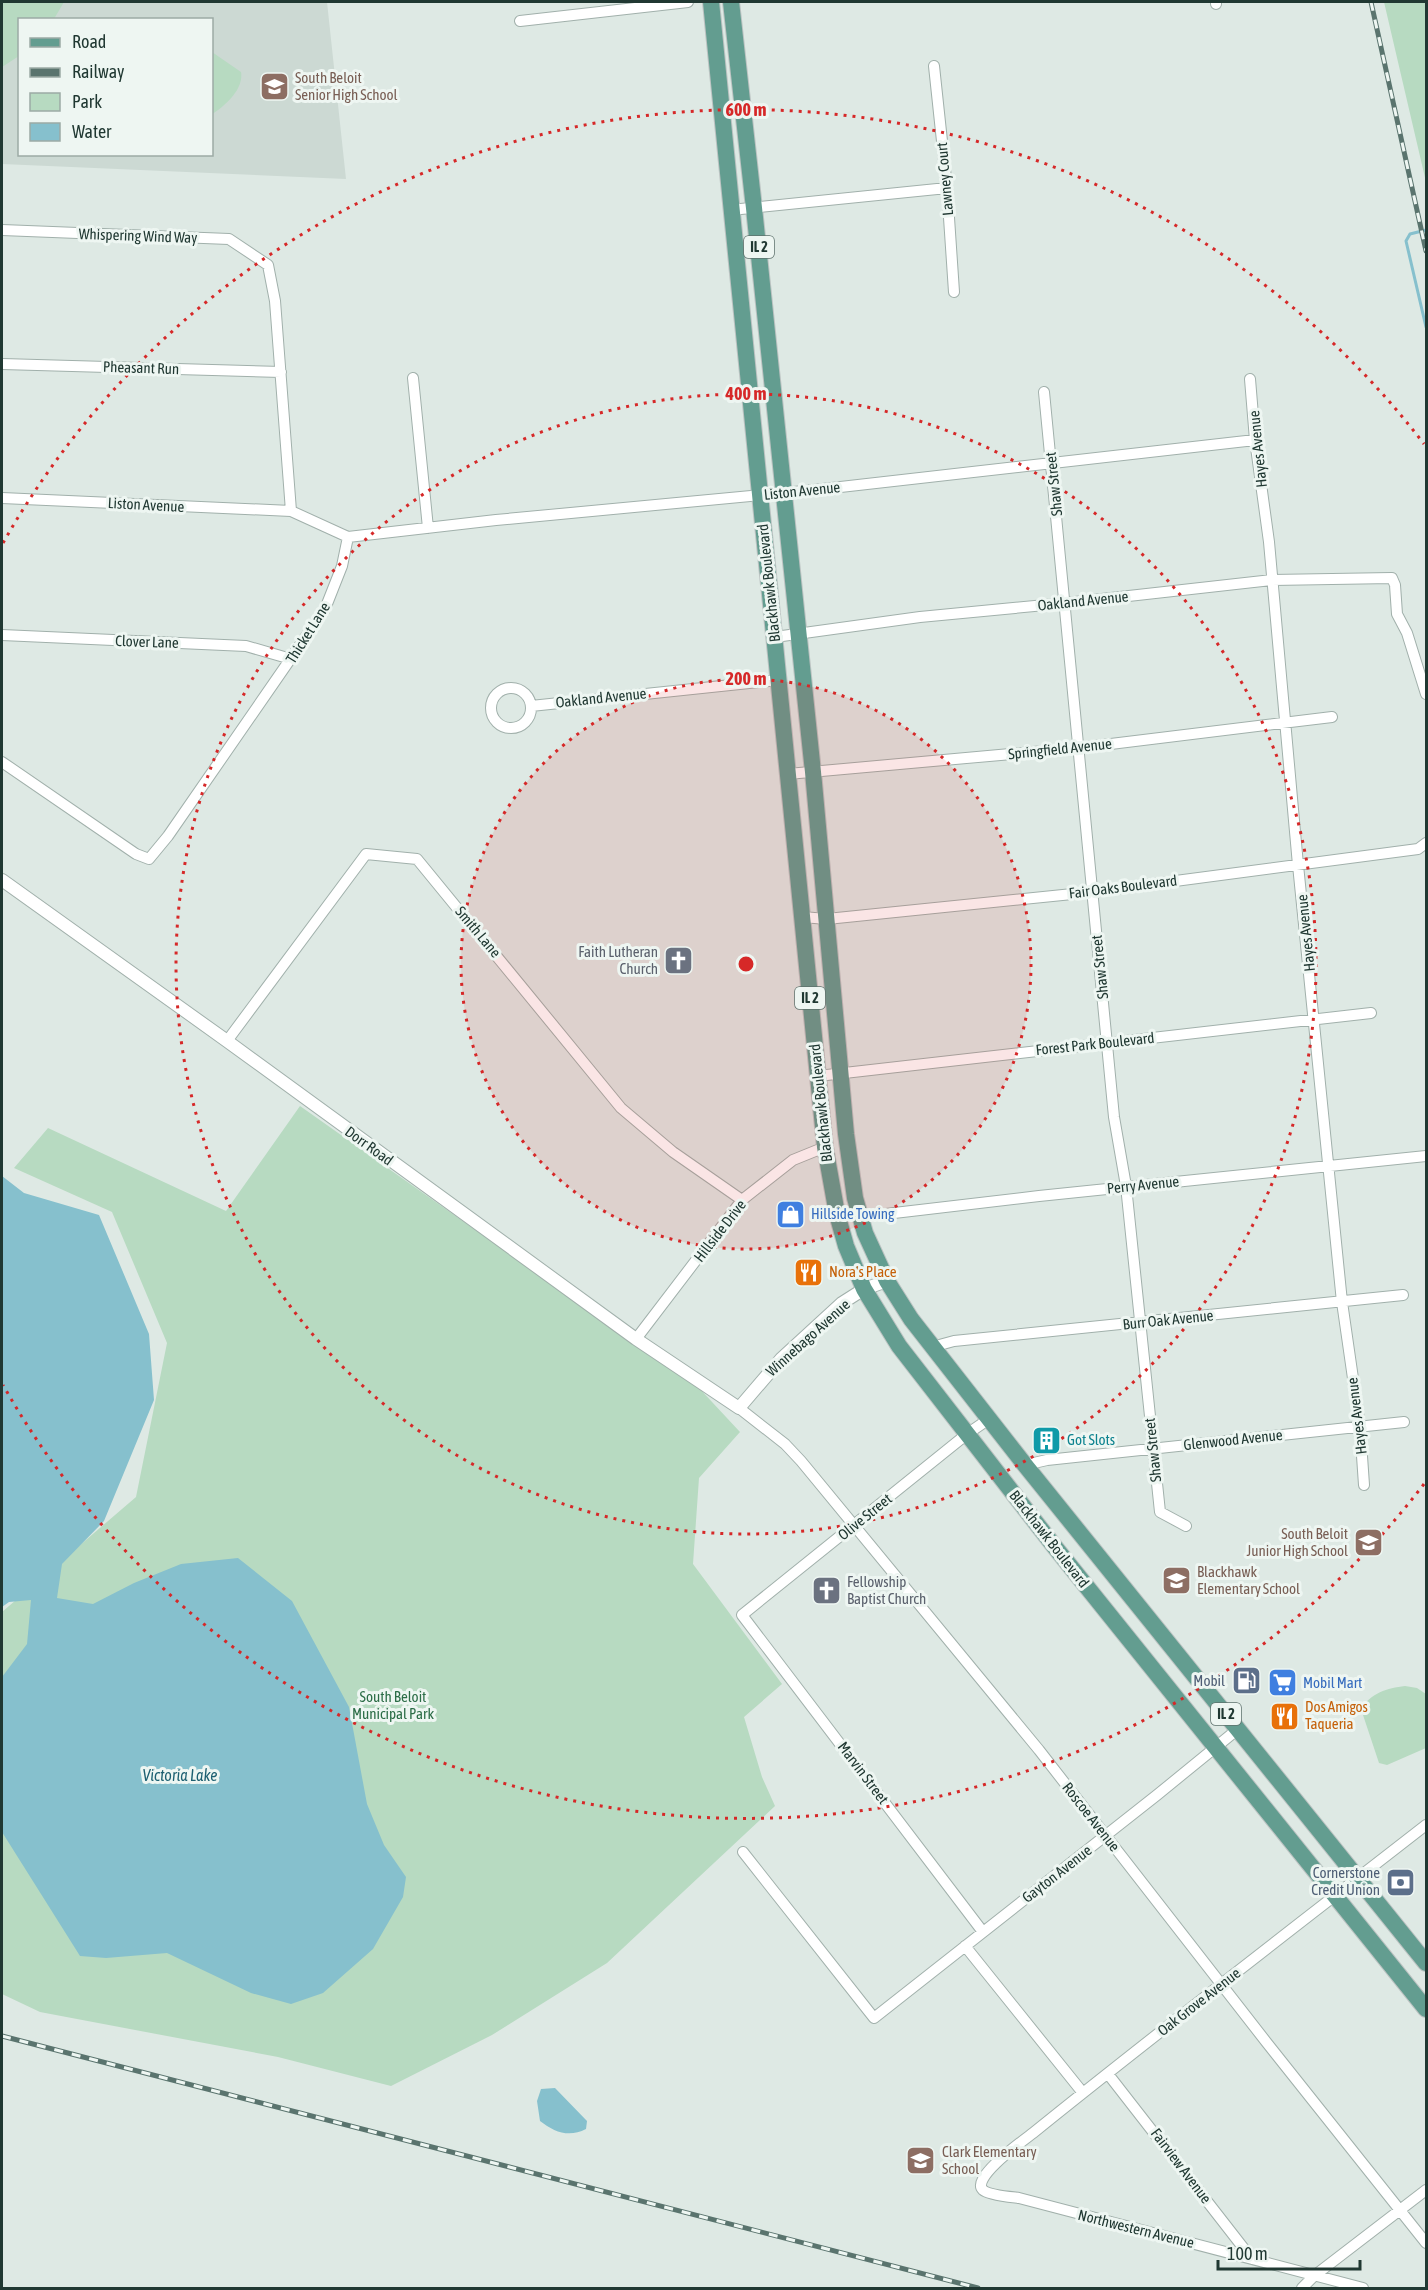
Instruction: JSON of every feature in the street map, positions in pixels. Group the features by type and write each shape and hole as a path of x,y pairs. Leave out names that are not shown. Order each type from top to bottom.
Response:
{"main road":[{"name":"Blackhawk Boulevard","path":"711,2 825,1147 837,1214 846,1246 864,1289 899,1346 1426,2009"},
{"name":"Blackhawk Boulevard","path":"731,2 813,772 846,1134 860,1217 887,1281 905,1311 1426,1964"}],"street":[{"path":"520,21 688,2"},
{"name":"Lawney Court","path":"934,66 947,188 954,292"},
{"path":"731,210 947,188"},
{"name":"Whispering Wind Way","path":"2,230 229,240 267,265 275,301 281,372"},
{"name":"Pheasant Run","path":"2,364 281,372"},
{"path":"281,372 291,512 348,537"},
{"path":"414,378 428,528"},
{"name":"Hayes Avenue","path":"1250,380 1287,723 1298,865 1342,1302 1360,1427 1364,1485"},
{"name":"Shaw Street","path":"1044,392 1114,1117 1126,1186 1160,1512 1186,1526"},
{"name":"Liston Avenue","path":"348,537 784,493 1256,440"},
{"name":"Liston Avenue","path":"2,498 291,512"},
{"name":"Thicket Lane","path":"2,762 136,854 149,859 168,836 325,609 342,566 348,537"},
{"name":"Oakland Avenue","path":"775,637 920,617 1272,580 1392,578 1395,585 1397,614 1407,633 1426,694"},
{"name":"Clover Lane","path":"2,635 246,645 291,659"},
{"name":"Oakland Avenue","path":"531,706 779,680"},
{"name":"Springfield Avenue","path":"788,774 1078,748 1332,717"},
{"name":"Fair Oaks Boulevard","path":"802,917 827,919 1092,892 1422,846"},
{"name":"Smith Lane","path":"227,1041 366,854 417,859 621,1108 674,1152 742,1200"},
{"name":"Dorr Road","path":"2,880 636,1339 739,1407"},
{"name":"Forest Park Boulevard","path":"818,1076 1371,1014"},
{"name":"Hillside Drive","path":"636,1339 742,1200 794,1160 825,1147"},
{"name":"Perry Avenue","path":"860,1217 1126,1186 1426,1156"},
{"name":"Winnebago Avenue","path":"739,1407 781,1359 842,1304 864,1289 887,1281"},
{"name":"Burr Oak Avenue","path":"933,1347 954,1341 1403,1295"},
{"name":"Roscoe Avenue","path":"739,1407 785,1444 1039,1750 1426,2243"},
{"name":"Olive Street","path":"742,1615 967,1434 989,1419"},
{"name":"Glenwood Avenue","path":"1026,1465 1047,1460 1404,1422"},
{"name":"Marvin Street","path":"742,1615 984,1932"},
{"name":"Gayton Avenue","path":"742,1852 874,2018 1238,1729"},
{"name":"Oak Grove Avenue","path":"981,2187 985,2174 1083,2093 1426,1825"},
{"path":"965,1946 1083,2093"},
{"name":"Fairview Avenue","path":"1108,2074 1251,2259"},
{"name":"Northwestern Avenue","path":"981,2187 985,2192 1363,2289"},
{"path":"1302,2289 1314,2276 1426,2190"}],"shaded area":[{"name":"South Beloit Senior High School","path":"2,2 327,2 346,179 2,164"}],"green space":[{"path":"2,2 64,2 55,18 18,18 18,57 2,67"},
{"path":"1384,2 1426,2 1426,182"},
{"path":"213,53 241,72 237,91 213,113"},
{"name":"South Beloit Municipal Park","path":"300,1106 699,1388 740,1432 699,1478 693,1564 782,1684 744,1717 762,1777 775,1806 607,1963 492,2035 391,2086 278,2057 40,2012 2,1994 2,1612 136,1497 167,1343 112,1212 14,1168 48,1128 226,1211"},
{"path":"1405,1686 1417,1688 1426,1694 1426,1748 1387,1765 1379,1763 1361,1709 1365,1703 1380,1692"}],"water":[{"name":"Victoria Lake","path":"2,1176 24,1193 99,1215 149,1334 154,1400 104,1521 62,1564 57,1598 93,1604 134,1583 181,1564 238,1558 292,1601 349,1707 367,1804 384,1845 406,1877 403,1897 373,1949 323,1993 291,2004 251,1993 167,1953 106,1958 80,1956 2,1832 2,1677 27,1644 31,1600 9,1602 2,1607"},
{"path":"555,2088 587,2121 586,2129 574,2133 562,2132 540,2121 537,2101 541,2089"}],"waterway":[{"path":"1426,230 1410,234 1406,241 1426,327"}],"railway":[{"path":"1371,2 1426,251"},
{"path":"2,2036 978,2288"}],"place":[{"name":"South Beloit Senior High School","path":"274,87"},
{"name":"Faith Lutheran Church","path":"679,961"},
{"name":"Hillside Towing","path":"790,1214"},
{"name":"Nora's Place","path":"808,1272"},
{"name":"Got Slots","path":"1046,1440"},
{"name":"South Beloit Junior High School","path":"1369,1543"},
{"name":"Blackhawk Elementary School","path":"1176,1581"},
{"name":"Fellowship Baptist Church","path":"826,1591"},
{"name":"Mobil","path":"1246,1681"},
{"name":"Mobil Mart","path":"1282,1683"},
{"name":"Dos Amigos Taqueria","path":"1284,1716"},
{"name":"Cornerstone Credit Union","path":"1401,1882"},
{"name":"Clark Elementary School","path":"921,2161"}]}
